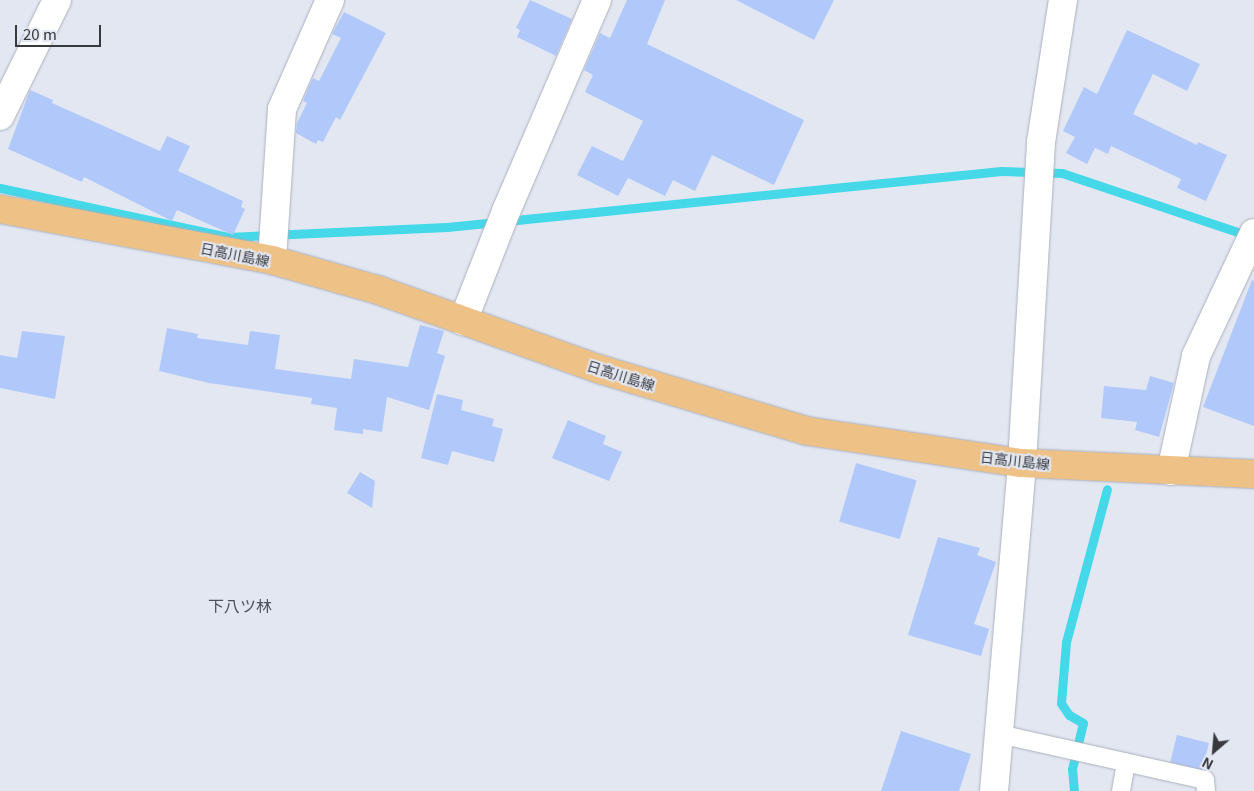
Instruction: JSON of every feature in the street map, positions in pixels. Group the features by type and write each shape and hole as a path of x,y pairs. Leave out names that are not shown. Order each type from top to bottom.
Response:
{"main road":[{"name":"日高川島線","path":"0,209 272,260 378,290 599,369 808,431 1022,463 1171,472 1254,474"}],"street":[{"path":"0,116 57,0"},
{"path":"272,260 282,109 330,0"},
{"path":"463,321 507,209 597,0"},
{"path":"994,791 1022,463 1041,142 1063,0"},
{"path":"1171,472 1196,356 1254,233"}],"lane":[{"path":"999,734 1205,780 1206,791"},
{"path":"1121,791 1126,762"}],"building":[{"path":"530,0 572,19 556,56 517,37 520,30 516,28"},
{"path":"627,0 665,0 647,44 804,120 774,185 712,155 695,191 673,180 665,196 628,178 618,196 577,175 592,146 623,161 643,121 585,92 593,75 584,70 600,33 610,38"},
{"path":"736,0 834,0 814,40"},
{"path":"344,12 386,33 340,120 336,117 323,142 318,140 316,144 296,133 297,123 307,103 303,101 313,78 319,81 341,38 332,34"},
{"path":"1127,30 1200,64 1187,91 1153,74 1133,114 1197,145 1198,142 1227,155 1206,201 1177,188 1181,179 1111,146 1108,154 1095,148 1087,164 1066,153 1075,137 1063,131 1084,87 1097,94"},
{"path":"30,90 53,100 52,103 160,151 167,136 190,146 178,171 243,201 241,207 245,209 233,235 177,210 172,221 84,177 82,182 8,149"},
{"path":"1252,280 1254,281 1254,426 1203,407"},
{"path":"420,325 444,331 437,353 445,356 429,410 387,397 382,432 363,429 363,434 334,430 337,408 311,404 312,398 209,383 159,371 167,328 198,334 197,338 248,345 250,331 280,335 275,369 351,379 354,359 408,367"},
{"path":"22,331 65,336 55,399 0,388 0,355 17,358"},
{"path":"1150,376 1174,383 1159,437 1135,430 1137,422 1101,418 1104,386 1146,390"},
{"path":"437,394 463,400 461,410 494,419 492,426 503,429 494,462 452,451 448,465 421,458"},
{"path":"568,420 606,436 603,444 622,452 609,481 552,458"},
{"path":"856,463 917,480 900,539 839,522"},
{"path":"360,472 375,481 372,508 347,493"},
{"path":"938,537 980,548 977,555 996,562 974,624 989,629 981,656 908,635"},
{"path":"901,731 971,754 959,791 881,791"},
{"path":"1177,735 1209,743 1202,770 1170,762"}],"waterway":[{"path":"0,188 228,237 447,227 1001,171 1062,173 1249,236"},
{"path":"1074,791 1072,769 1083,723 1069,715 1061,703 1066,642 1107,489"}],"district":[{"name":"下八ツ林","path":"240,605"}]}
